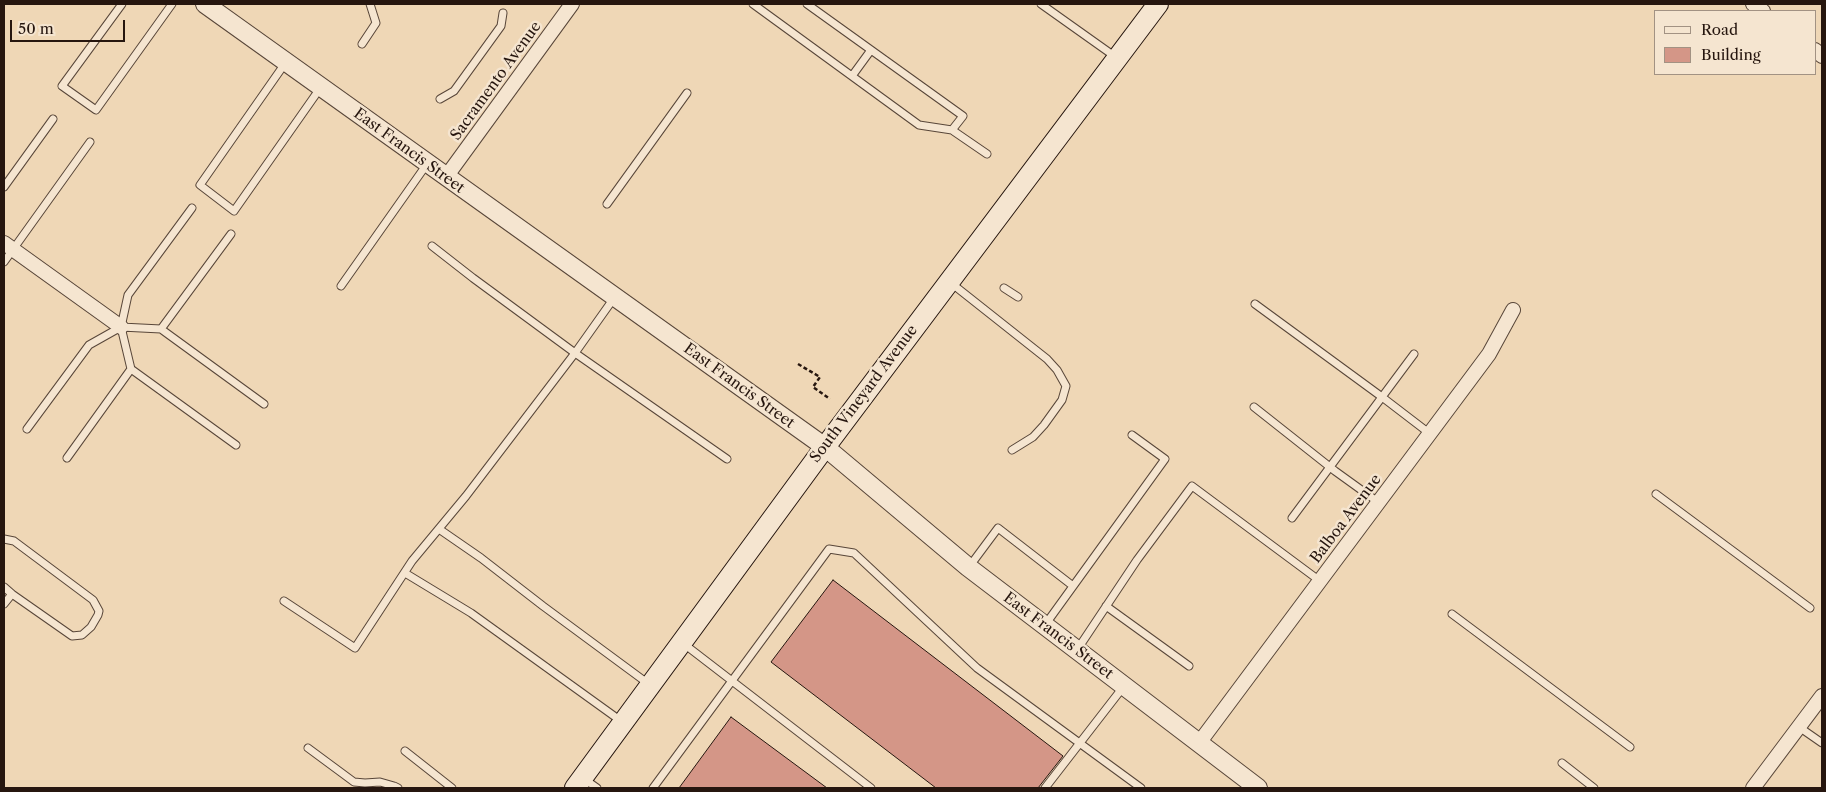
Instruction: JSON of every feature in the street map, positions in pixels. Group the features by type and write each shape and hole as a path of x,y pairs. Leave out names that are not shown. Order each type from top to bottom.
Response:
{"main road":[{"name":"South Vineyard Avenue","path":"585,785 623,723 650,685 825,447 1158,4"}],"street":[{"name":"East Francis Street","path":"205,4 825,447 968,567 1258,788"},
{"name":"Sacramento Avenue","path":"446,177 572,4"},
{"path":"8,246 121,327"},
{"name":"Balboa Avenue","path":"1199,744 1489,354 1513,310"},
{"path":"1753,788 1822,696"}],"lane":[{"path":"122,4 62,86 96,110 172,4"},
{"path":"362,44 376,24 370,4"},
{"path":"752,4 920,125 952,130 986,154"},
{"path":"807,4 963,116 952,130"},
{"path":"1041,4 1118,58"},
{"path":"440,99 454,91 501,26 503,13"},
{"path":"852,76 871,50"},
{"path":"286,62 200,185 234,211 321,87"},
{"path":"607,204 687,93"},
{"path":"4,187 54,119"},
{"path":"4,262 8,246 90,142"},
{"path":"341,286 428,164"},
{"path":"192,208 128,295 121,327 131,369 236,445"},
{"path":"161,329 231,234"},
{"path":"432,246 575,353 727,459"},
{"path":"949,282 1047,359 1057,370 1066,386 1062,400 1044,425 1033,437 1012,450"},
{"path":"1004,288 1018,297"},
{"path":"284,601 355,648 412,561 466,496 575,353 614,297"},
{"path":"1255,304 1429,433"},
{"path":"28,429 89,345 121,327 161,329 264,404"},
{"path":"1292,518 1414,354"},
{"path":"68,458 131,369"},
{"path":"1254,407 1378,502"},
{"path":"1045,626 1165,459 1132,435"},
{"path":"1077,650 1106,606 1192,486 1320,581"},
{"path":"1656,494 1810,608"},
{"path":"968,567 998,528 1073,586"},
{"path":"439,529 481,558 542,606 650,685"},
{"path":"4,539 14,541 93,600 99,611 98,615 82,635 72,636 4,587"},
{"path":"654,788 829,549 854,553 977,668 1140,788"},
{"path":"405,573 471,613 623,723"},
{"path":"4,604 12,594"},
{"path":"1106,606 1189,666"},
{"path":"1452,614 1630,747"},
{"path":"682,642 871,788"},
{"path":"1045,788 1081,744 1124,686"},
{"path":"1799,727 1822,743"},
{"path":"308,748 354,782 380,782 398,788"},
{"path":"405,751 452,788"},
{"path":"1562,763 1594,788"}],"path":[{"path":"798,364 806,371 810,371 820,377 814,387 830,398"}],"building":[{"path":"833,580 1063,756 1038,788 936,788 771,662"},
{"path":"731,717 827,788 679,788"}]}
